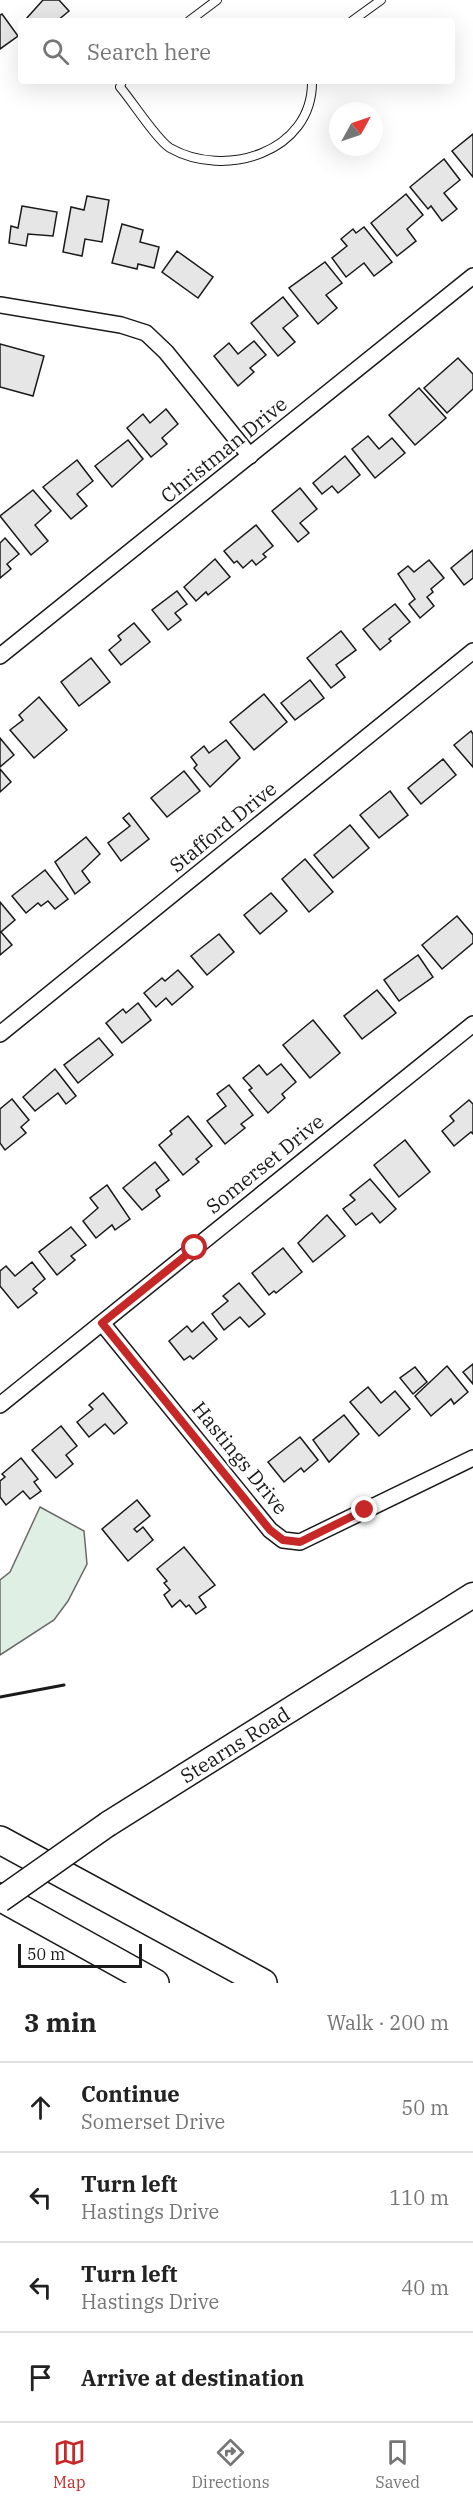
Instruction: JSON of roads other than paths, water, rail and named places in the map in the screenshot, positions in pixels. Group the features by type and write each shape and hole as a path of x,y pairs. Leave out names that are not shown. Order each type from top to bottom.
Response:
{"highway":[{"path":"0,1840 263,1983"},
{"path":"0,1898 154,1983"},
{"path":"233,1965 281,1983"}],"main road":[{"name":"Stearns Road","path":"0,1898 108,1824 473,1594"}],"street":[{"name":"Christman Drive","path":"0,656 473,276"},
{"path":"0,305 121,325 146,333 166,352 250,456"},
{"name":"Stafford Drive","path":"0,1034 473,651"},
{"name":"Somerset Drive","path":"0,1406 473,1024"},
{"name":"Hastings Drive","path":"102,1323 270,1530 283,1540 300,1542 473,1458"}],"lane":[{"path":"193,18 217,0"},
{"path":"356,18 381,0"},
{"path":"121,84 120,87 167,146 193,159 225,163 258,157 282,141 306,111 312,93 312,84"}]}
